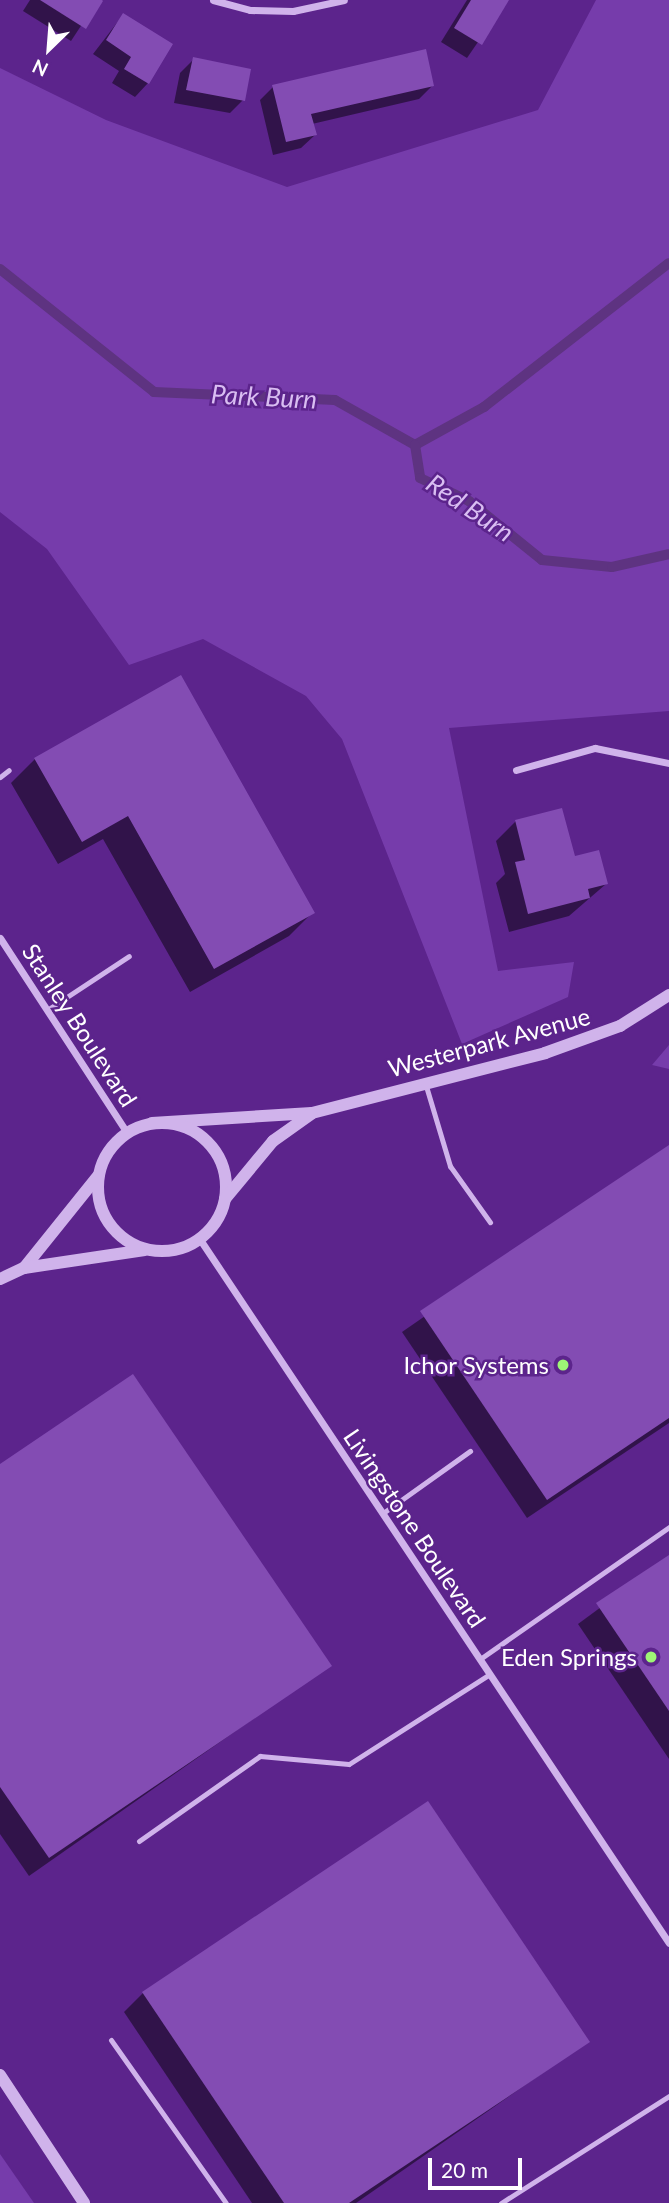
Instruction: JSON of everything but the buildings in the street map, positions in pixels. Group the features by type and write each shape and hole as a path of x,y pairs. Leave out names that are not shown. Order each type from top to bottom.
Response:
{"street":[{"path":"213,0 250,10 293,11 344,0"},
{"path":"250,10 255,0"},
{"path":"516,770 596,748 669,763"},
{"name":"Stanley Boulevard","path":"0,938 127,1133"},
{"name":"Westerpark Avenue","path":"152,1123 312,1113 607,1030 669,995"},
{"name":"Westerpark Avenue","path":"225,1199 273,1141 312,1113"},
{"path":"0,1279 24,1268 149,1250 166,1251 200,1238 225,1199 220,1160 208,1143 192,1130 152,1123 127,1133 114,1144 98,1176 24,1268"},
{"path":"98,1176 98,1196 115,1231 149,1250"},
{"name":"Livingstone Boulevard","path":"200,1238 669,1944"},
{"path":"0,2075 83,2203"}],"lane":[{"path":"0,777 9,771"},
{"path":"47,1010 129,956"},
{"path":"425,1083 450,1166 489,1222"},
{"path":"383,1513 470,1451"},
{"path":"480,1659 669,1527"},
{"path":"139,1841 260,1756 349,1764 490,1674"},
{"path":"111,2040 226,2203"},
{"path":"501,2203 669,2096"}],"shaded area":[{"path":"596,0 669,0 669,711 449,728 498,971 574,962 568,997 462,1044 342,739 306,696 203,639 129,665 47,549 0,512 0,68 106,120 287,187 538,110"},
{"path":"669,1045 669,1069 652,1065"},
{"path":"0,2154 34,2203 0,2203"}],"waterway":[{"name":"Park Burn","path":"0,269 154,392 335,400 415,445 484,407 669,263"},
{"name":"Red Burn","path":"415,445 420,478 469,501 542,560 612,567 669,554"}],"place":[{"name":"Ichor Systems","path":"563,1365"},
{"name":"Eden Springs","path":"651,1657"}]}
